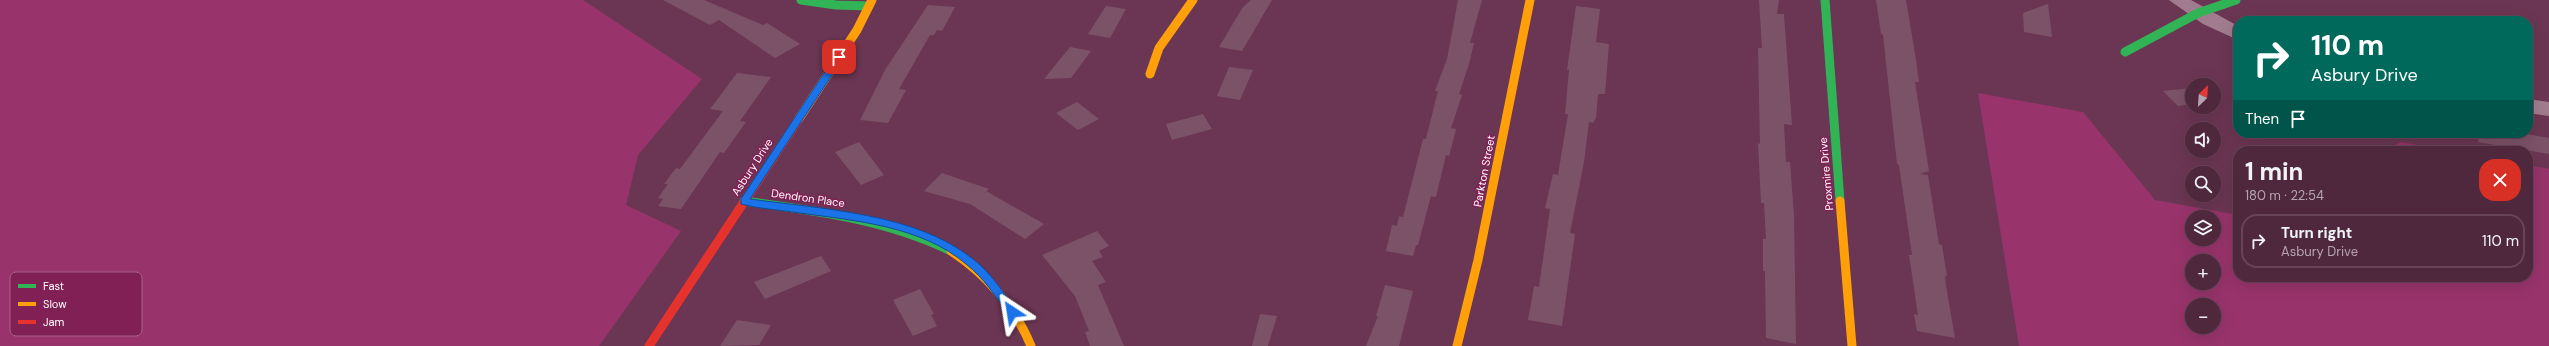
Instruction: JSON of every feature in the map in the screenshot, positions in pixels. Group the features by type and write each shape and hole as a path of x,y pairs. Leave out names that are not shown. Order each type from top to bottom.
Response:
{"street":[{"path":"801,0 836,5 870,3"},
{"path":"1150,74 1152,62 1168,32 1193,0"},
{"name":"Parkton Street","path":"1457,346 1478,260 1530,0"},
{"name":"Proxmire Drive","path":"1825,0 1825,24 1852,346"},
{"path":"2178,0 2198,13 2233,31"},
{"path":"2125,52 2198,13 2236,0"},
{"name":"Asbury Drive","path":"649,346 857,30 870,3"},
{"path":"2533,107 2549,109"},
{"name":"Dendron Place","path":"744,201 891,225 925,236 952,249 970,262 990,281 1006,302 1031,346"}],"shaded area":[{"path":"0,0 583,0 702,79 638,155 626,205 681,231 599,346 0,346"},
{"path":"1978,93 2083,112 2155,200 2210,210 2185,210 2185,246 2221,246 2221,212 2233,214 2233,282 2533,282 2533,166 2549,169 2549,346 2019,346"},
{"path":"2401,142 2423,146 2393,146"}],"building":[{"path":"663,0 704,0 763,25 767,23 800,44 775,58 719,20 710,25"},
{"path":"1251,0 1272,0 1242,51 1219,47 1243,7"},
{"path":"1458,0 1482,0 1470,43 1474,43 1469,64 1459,94 1462,95 1451,128 1456,129 1449,156 1446,155 1436,197 1431,196 1418,245 1416,245 1413,256 1386,251 1392,225 1397,226 1399,216 1403,217 1423,139 1426,139 1438,91 1435,91 1447,59"},
{"path":"1759,0 1779,0 1777,14 1784,14 1792,125 1784,124 1786,162 1790,162 1794,215 1796,344 1766,338 1763,239 1766,239 1764,203 1761,203 1758,143 1760,144 1758,48 1762,48"},
{"path":"1876,0 1906,0 1919,82 1915,82 1929,171 1920,174 1928,175 1939,244 1942,245 1947,276 1945,276 1946,286 1955,338 1917,331 1914,314 1918,315 1909,255 1912,255 1899,165 1897,164 1883,35 1881,34"},
{"path":"2048,4 2052,37 2024,32 2023,13"},
{"path":"928,5 955,7 942,31 937,30 934,35 930,35 899,89 906,90 888,123 860,120 885,70"},
{"path":"1106,6 1126,9 1110,38 1088,34"},
{"path":"1576,6 1600,9 1596,42 1609,44 1605,94 1598,94 1596,118 1593,123 1589,122 1584,162 1570,233 1575,234 1562,326 1528,320 1534,286 1539,287 1550,209 1545,208 1553,174 1558,175 1568,114 1565,114 1569,70 1567,70"},
{"path":"1070,47 1091,51 1071,78 1044,79"},
{"path":"1229,67 1253,70 1240,100 1217,96"},
{"path":"737,73 771,77 740,121 746,122 724,153 720,152 681,209 658,206 663,199 658,198 668,184 664,184 676,168 680,169 723,111 710,109"},
{"path":"2185,89 2185,105 2178,106 2163,91"},
{"path":"1077,102 1099,119 1078,130 1056,113"},
{"path":"1203,114 1212,129 1172,140 1166,124"},
{"path":"2533,135 2549,138 2549,154 2533,151 2533,146 2502,146 2478,142 2478,138 2533,138"},
{"path":"859,142 884,175 861,185 835,152"},
{"path":"942,173 989,189 986,191 1044,224 1025,239 970,204 924,191"},
{"path":"1097,231 1109,246 1099,251 1103,257 1092,261 1106,282 1098,285 1124,346 1090,346 1085,332 1089,331 1075,296 1042,255"},
{"path":"821,256 831,271 765,299 754,282"},
{"path":"1385,285 1413,291 1399,346 1366,346 1378,316 1376,316"},
{"path":"920,289 934,314 931,315 937,326 913,336 893,300"},
{"path":"1260,314 1277,316 1268,346 1252,346"},
{"path":"737,320 771,325 759,345 720,346"}],"traffic: fast":[{"path":"801,0 836,5 869,6"},
{"path":"1825,0 1840,201"},
{"path":"2125,52 2198,13 2236,0"},
{"path":"744,201 824,212 877,222 927,239 951,251"}],"traffic: slow":[{"path":"798,120 857,30 872,0"},
{"path":"1150,74 1159,48 1193,0"},
{"path":"1457,346 1478,260 1530,0"},
{"path":"1840,201 1852,346"},
{"path":"951,251 975,269 998,292 1018,319 1031,346"}],"traffic: jam":[{"path":"649,346 798,120"}],"route":[{"path":"839,57 744,201 848,216 891,225 925,236 952,249 970,262 990,281 1012,312"}]}
